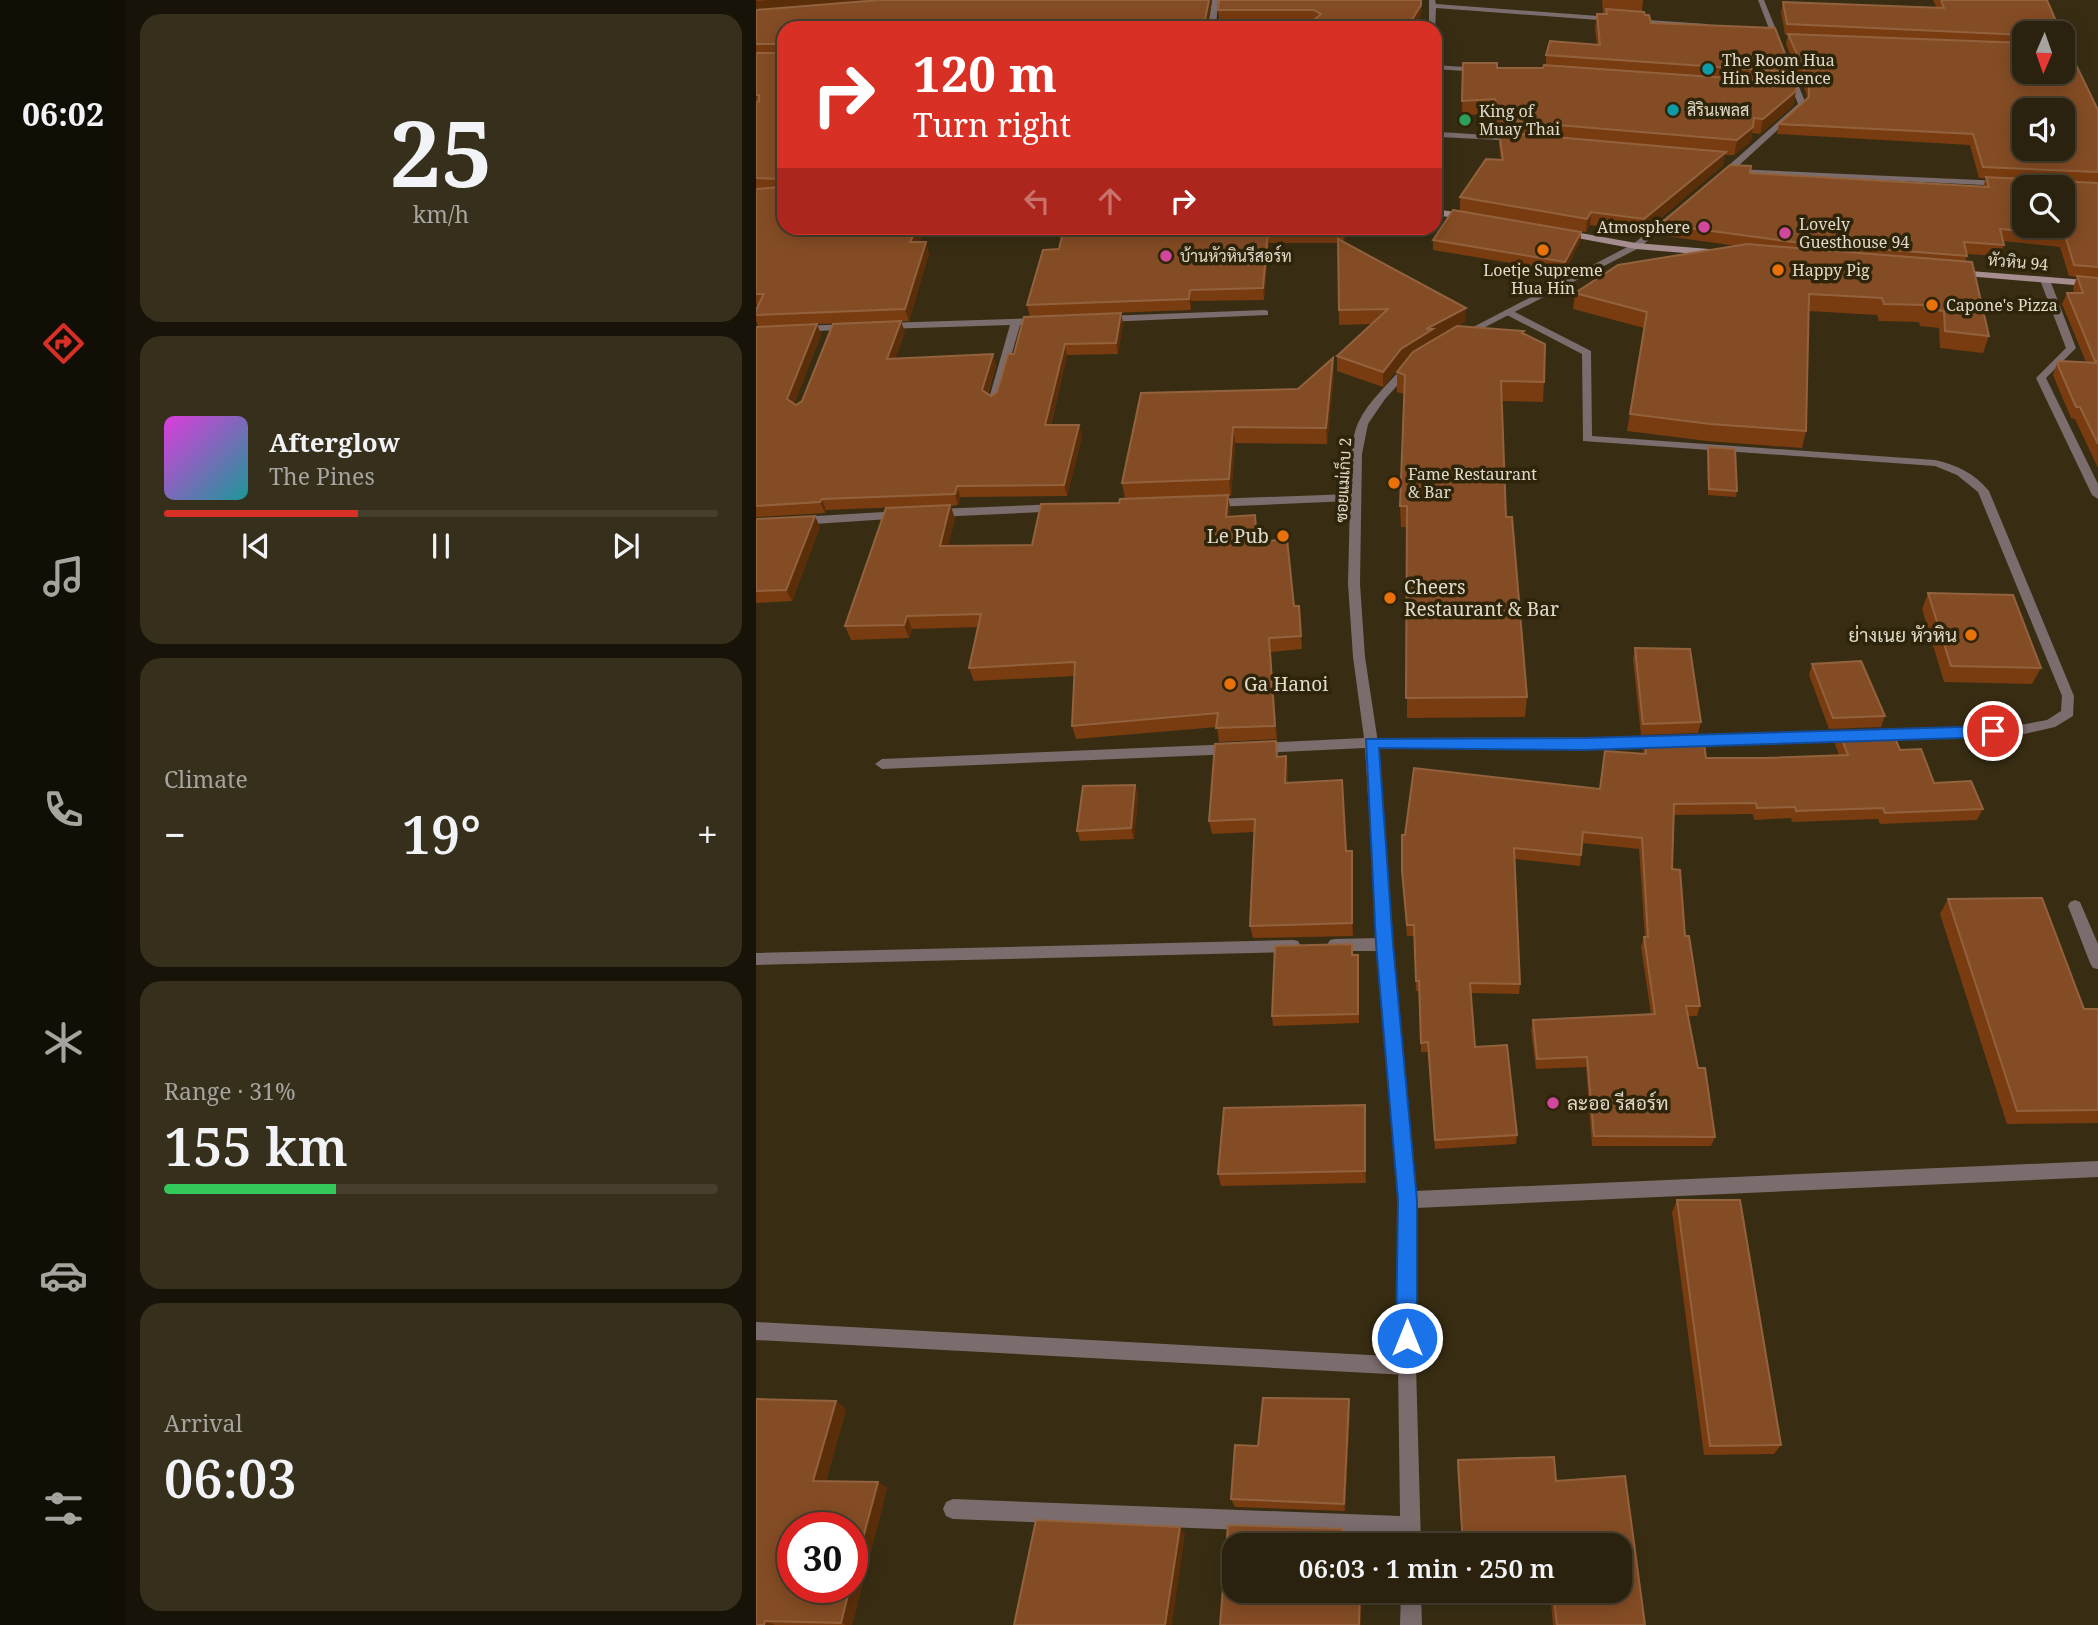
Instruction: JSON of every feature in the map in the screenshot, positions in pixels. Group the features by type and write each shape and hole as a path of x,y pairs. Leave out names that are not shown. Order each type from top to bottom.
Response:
{"street":[{"path":"1213,21 1215,0"},
{"path":"1718,179 1800,108 1801,93 1773,35 1761,0"},
{"path":"1433,21 1432,3 1717,27"},
{"path":"1758,30 1788,40"},
{"path":"1442,68 1489,71"},
{"path":"1787,92 1801,93"},
{"path":"1442,134 1535,140"},
{"path":"1725,160 1738,161"},
{"path":"1728,171 2012,185"},
{"path":"1454,340 1636,246 1677,212"},
{"path":"1442,213 1478,219"},
{"path":"1557,232 1636,246 1733,254"},
{"name":"หัวหิน 94","path":"1950,272 2098,284"},
{"path":"2045,280 2071,348 2041,378 2098,495"},
{"path":"882,764 1371,743 1584,744 2021,730 2050,724 2068,713 2068,696 1983,491 1972,478 1957,468 1935,463 1587,439 1587,353 1508,312"},
{"path":"1099,319 1265,313"},
{"path":"872,326 1057,321"},
{"path":"993,402 1016,322"},
{"path":"794,330 858,326"},
{"path":"827,339 832,327"},
{"name":"ซอยแม่เก็บ 2","path":"1411,1533 1407,1366 1408,1200 1385,944 1371,743 1359,657 1354,584 1357,454 1363,424 1406,368 1424,357"},
{"path":"1205,503 1357,497"},
{"path":"927,513 1066,508"},
{"path":"782,522 914,514"},
{"path":"2075,906 2098,964"},
{"path":"756,959 1385,944"},
{"path":"1408,1200 2098,1168"},
{"path":"756,1331 1407,1366"},
{"path":"953,1510 1358,1533"},
{"path":"1411,1603 1411,1625"}],"building":[{"path":"880,0 1209,0 1205,20 1314,20 1321,14 1314,10 1218,10 1219,0 1421,0 1421,5 1411,21 777,21 777,44 756,44 756,10"},
{"path":"1941,0 2047,0 2056,21 2012,21 2012,34 1787,24 1783,2 1944,8"},
{"path":"1606,9 1644,12 1649,15 1651,23 1775,28 1792,72 1546,55 1550,41 1600,45 1597,14 1607,14"},
{"path":"1788,34 2012,43 2012,84 2076,84 2076,65 2098,110 2098,172 1983,167 1973,134 1779,124 1809,97 1809,81"},
{"path":"756,53 777,53 777,179 756,178 756,102 759,101 759,95 756,95"},
{"path":"1463,63 1497,63 1497,68 1543,68 1544,65 1796,83 1796,91 1763,119 1754,118 1753,127 1737,140 1498,120 1495,99 1462,101"},
{"path":"1499,132 1726,152 1644,219 1591,212 1587,219 1460,197 1486,159 1503,160"},
{"path":"1730,165 1751,166 1750,173 1989,187 1986,177 2012,178 2012,230 2000,229 2004,245 1964,242 1967,256 1793,242 1660,224"},
{"path":"2075,182 2098,183 2098,267 2074,265 2066,238 2075,238"},
{"path":"777,187 777,235 914,235 910,242 926,242 905,309 756,315 764,294 756,294 756,189"},
{"path":"1453,210 1581,232 1565,262 1433,240 1436,235 1442,235 1442,226"},
{"path":"1062,235 1268,235 1263,288 1190,290 1189,299 1027,305 1043,250 1059,249"},
{"path":"1338,239 1466,308 1426,329 1433,329 1401,349 1383,372 1337,356 1388,309 1339,310"},
{"path":"1747,244 1972,262 1989,336 1945,331 1944,311 1925,309 1924,305 1884,304 1882,298 1809,294 1806,431 1710,424 1630,414 1647,312 1575,293 1618,265"},
{"path":"2077,276 2098,278 2098,361 2095,361 2067,293 2083,293"},
{"path":"1121,313 1116,343 1065,344 1045,425 1079,425 1064,485 957,486 955,494 822,499 820,502 756,506 756,327 817,324 787,399 796,405 802,401 833,324 901,321 887,359 993,354 982,390 991,396 997,392 1008,354 1014,354 1024,317"},
{"path":"1457,326 1524,331 1522,333 1545,344 1544,382 1501,381 1506,517 1512,517 1527,697 1406,698 1407,506 1400,506 1405,375 1397,372 1413,352"},
{"path":"1333,358 1326,428 1233,427 1229,479 1122,483 1141,393 1298,389"},
{"path":"2057,363 2098,363 2098,444 2080,407 2076,407"},
{"path":"1708,447 1735,449 1737,491 1709,489"},
{"path":"1228,495 1226,517 1255,515 1257,542 1287,539 1294,606 1299,606 1301,636 1269,638 1275,726 1216,728 1218,713 1072,726 1075,662 969,668 981,614 907,616 904,625 845,626 886,508 950,505 940,546 1032,545 1041,504 1119,503 1120,499"},
{"path":"815,516 786,590 756,591 756,519"},
{"path":"1928,593 2013,595 2041,668 1951,666"},
{"path":"1635,648 1690,649 1701,722 1643,724"},
{"path":"1861,661 1885,716 1833,718 1812,664"},
{"path":"1892,731 1900,750 1921,749 1934,783 1971,781 1983,809 1885,813 1883,808 1796,811 1795,807 1757,808 1756,803 1674,804 1672,869 1680,870 1685,936 1689,936 1700,1006 1686,1006 1698,1068 1705,1068 1715,1137 1594,1136 1587,1057 1537,1059 1533,1020 1655,1014 1644,937 1648,937 1642,838 1583,832 1581,855 1514,848 1520,984 1470,983 1475,1047 1507,1045 1517,1135 1435,1140 1428,1042 1421,1043 1414,925 1407,925 1402,871 1402,835 1405,835 1414,768 1600,789 1605,751 1646,754 1645,738 1703,737 1706,758 1764,758 1848,755 1839,732"},
{"path":"1276,741 1277,757 1286,756 1285,783 1342,780 1346,851 1352,851 1352,923 1250,926 1255,819 1209,821 1215,744"},
{"path":"1135,785 1131,828 1077,831 1083,786"},
{"path":"2042,898 2084,1009 2098,1009 2098,1110 2017,1111 1948,899"},
{"path":"1352,944 1352,955 1358,955 1358,1014 1272,1016 1275,946"},
{"path":"1365,1105 1365,1171 1218,1174 1224,1108"},
{"path":"1677,1200 1740,1200 1781,1445 1710,1446"},
{"path":"1263,1398 1349,1399 1344,1504 1231,1499 1235,1445 1258,1446"},
{"path":"756,1399 836,1401 813,1481 878,1482 868,1519 868,1512 777,1512 777,1603 846,1603 841,1623 765,1621 764,1625 756,1625"},
{"path":"1554,1457 1556,1481 1625,1476 1645,1625 1557,1625 1554,1603 1632,1603 1632,1533 1462,1533 1458,1460"},
{"path":"1036,1520 1180,1527 1165,1625 1014,1625"},
{"path":"1228,1525 1342,1529 1342,1533 1227,1533"},
{"path":"1222,1600 1222,1603 1360,1603 1359,1625 1220,1625"}],"place":[{"name":"The Room Hua Hin Residence","path":"1708,69"},
{"name":"สิรินเพลส","path":"1673,110"},
{"name":"King of Muay Thai","path":"1465,120"},
{"name":"Atmosphere","path":"1704,227"},
{"name":"Lovely Guesthouse 94","path":"1785,233"},
{"name":"Loetje Supreme Hua Hin","path":"1543,250"},
{"name":"บ้านหัวหินรีสอร์ท","path":"1166,256"},
{"name":"Happy Pig","path":"1778,270"},
{"name":"Capone's Pizza","path":"1932,305"},
{"name":"Fame Restaurant & Bar","path":"1394,483"},
{"name":"Le Pub","path":"1283,536"},
{"name":"Cheers Restaurant & Bar","path":"1390,598"},
{"name":"ย่างเนย หัวหิน","path":"1971,635"},
{"name":"Ga Hanoi","path":"1230,684"},
{"name":"ละออ รีสอร์ท","path":"1553,1103"}],"route":[{"path":"1407,1338 1408,1200 1385,944 1371,743 1584,744 1993,731"}]}
